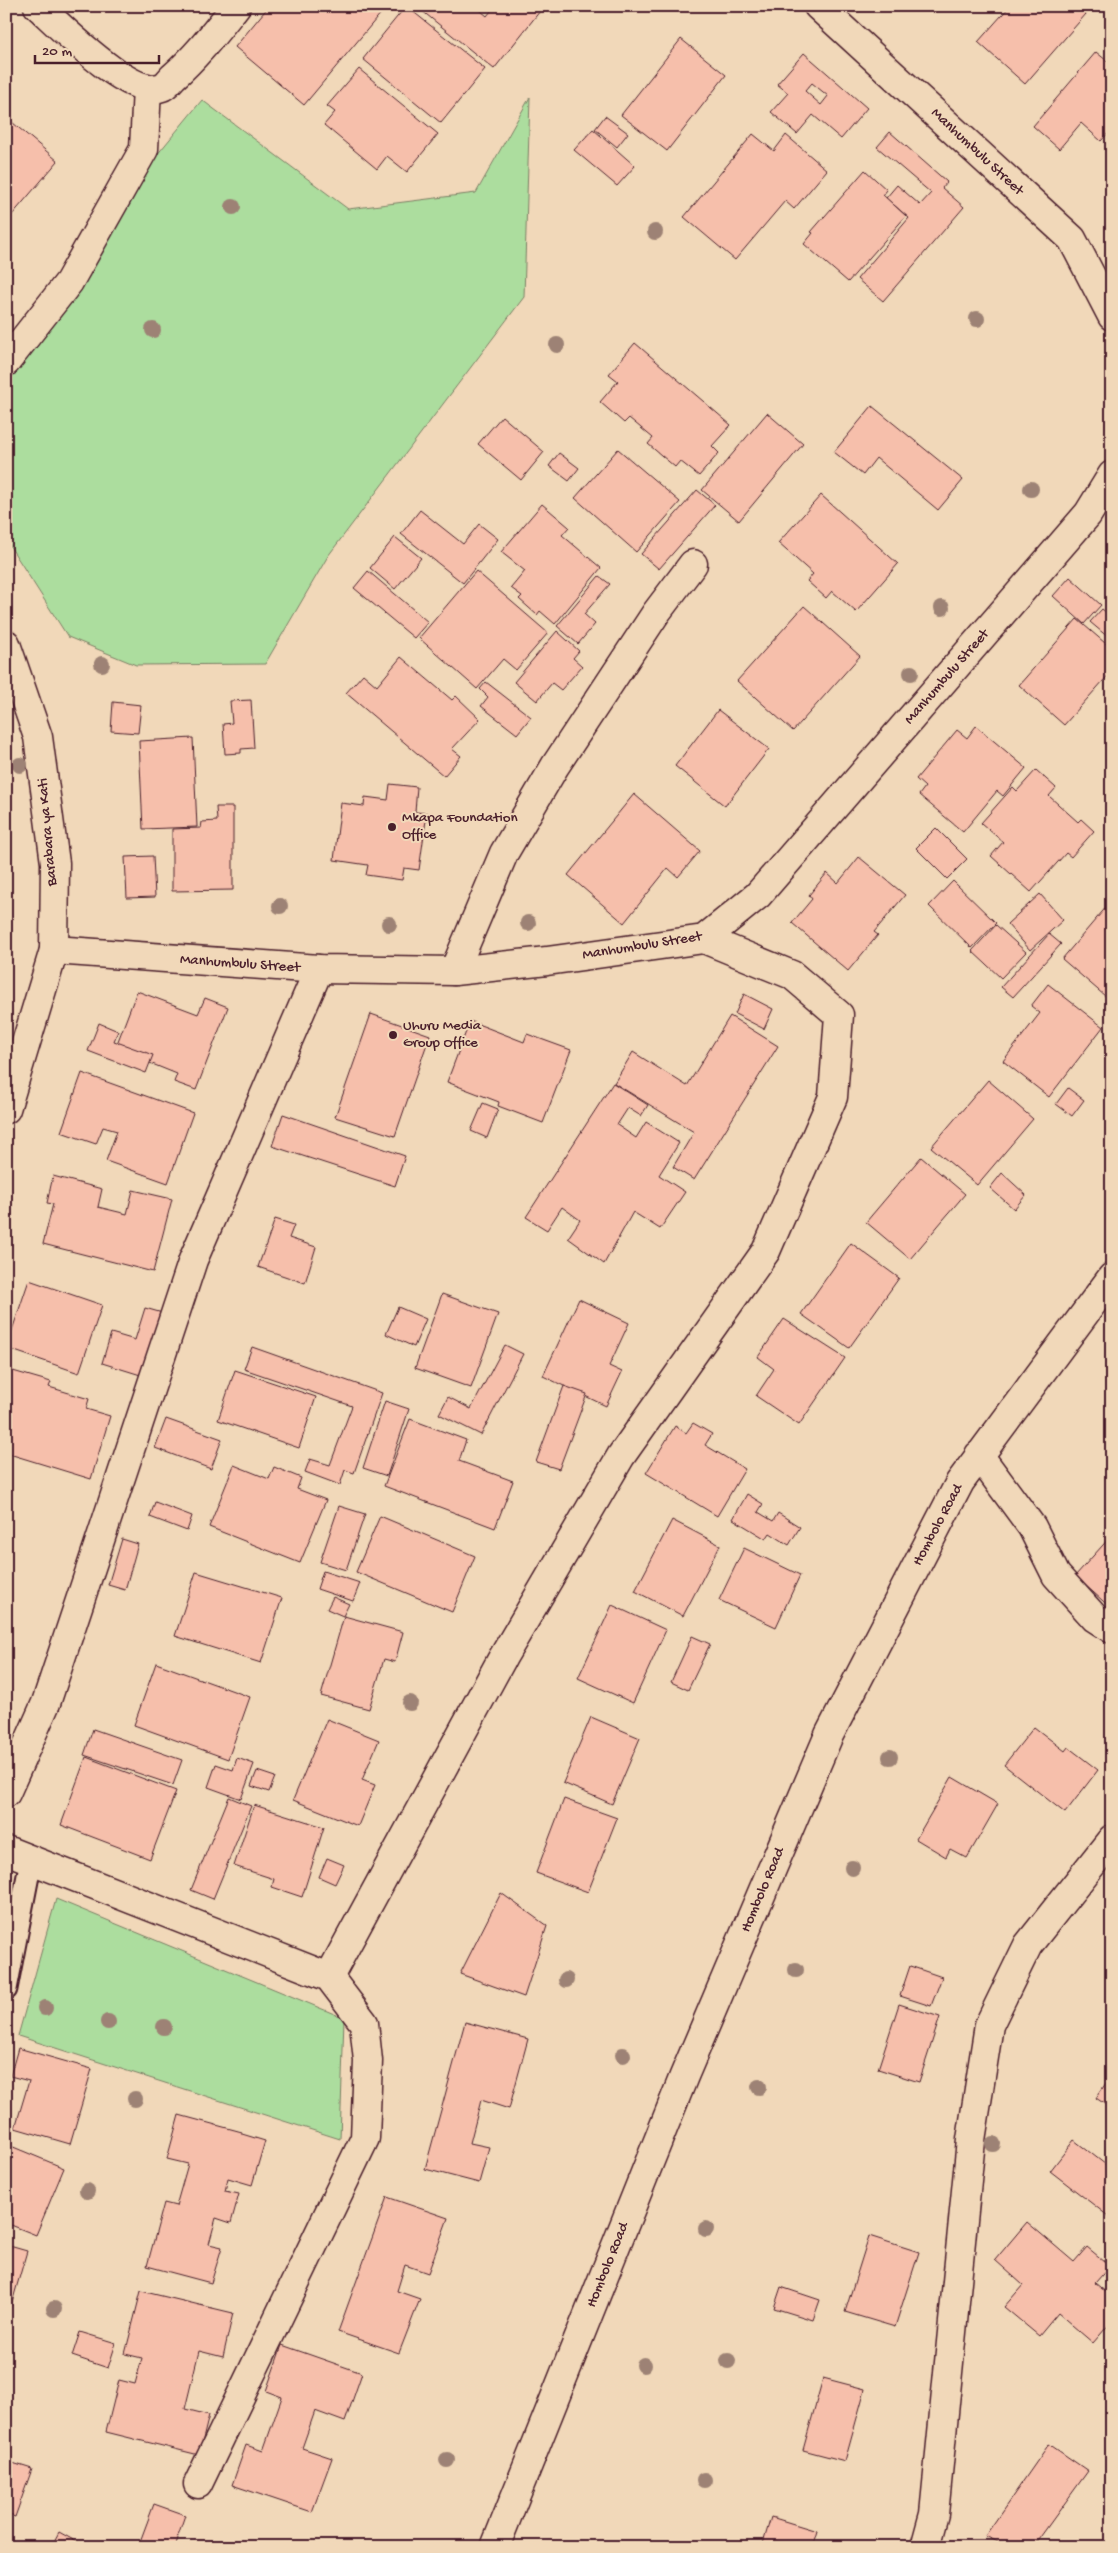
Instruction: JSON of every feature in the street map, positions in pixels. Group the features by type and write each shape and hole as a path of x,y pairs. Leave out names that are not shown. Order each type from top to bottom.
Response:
{"street":[{"path":"38,6 95,57 131,82 147,88 163,87 195,58 236,6"},
{"name":"Manhumbulu Street","path":"818,6 1072,239 1112,316"},
{"path":"6,362 69,282 144,150 147,88"},
{"name":"Manhumbulu Street","path":"54,950 319,969 454,971 547,961 704,939 758,895 1088,514 1112,475"},
{"path":"454,971 504,853 555,766 656,613 693,564"},
{"name":"Barabara ya Kati","path":"6,644 38,738 54,863 54,950 6,1109"},
{"path":"328,1977 503,1657 621,1456 766,1251 833,1097 839,1015 792,976 704,939"},
{"path":"6,1793 46,1703 193,1260 319,969"},
{"name":"Hombolo Road","path":"495,2547 684,2076 830,1735 960,1482 1112,1277"},
{"path":"979,1455 1032,1527 1056,1575 1095,1618 1112,1629"},
{"path":"925,2547 934,2514 971,2140 989,2025 1028,1945 1112,1840"},
{"path":"6,1850 328,1977 364,2023 368,2061 364,2138 198,2484"}],"lane":[{"path":"6,1989 31,1860"}],"green space":[{"path":"530,97 524,297 328,556 265,664 136,665 68,637 6,540 6,375 110,212 202,100 348,209 476,193"},
{"path":"56,1899 344,2018 340,2139 18,2036"}],"building":[{"path":"269,6 387,6 304,105 235,47"},
{"path":"406,6 485,69 441,123 363,59"},
{"path":"416,6 475,6 487,16 495,6 544,6 494,69"},
{"path":"1010,6 1093,6 1025,84 978,42"},
{"path":"681,39 726,75 667,151 621,115"},
{"path":"1096,52 1112,65 1112,133 1110,131 1101,141 1081,123 1059,149 1033,126"},
{"path":"804,53 867,108 841,139 813,115 797,134 771,112 788,93 777,84","holes":["812,83 828,96 821,105 805,91"]},
{"path":"359,69 438,134 407,172 387,156 377,169 324,125 335,112 327,106"},
{"path":"605,116 628,133 617,147 595,129"},
{"path":"6,117 58,161 6,222"},
{"path":"593,129 635,166 617,186 574,150"},
{"path":"890,132 947,182 942,188 964,207 883,301 857,279 909,218 886,198 897,185 920,205 931,193 877,147"},
{"path":"753,134 774,151 786,135 827,170 794,209 785,201 735,260 684,217"},
{"path":"865,170 887,190 883,195 906,216 848,282 804,244 813,233 811,232"},
{"path":"1112,199 1112,210 1107,205"},
{"path":"635,343 731,425 712,446 719,453 699,476 680,461 675,467 648,444 653,438 629,418 624,423 600,402 618,381 609,374"},
{"path":"872,406 963,480 938,510 876,458 863,475 834,452"},
{"path":"767,413 803,444 739,521 702,490"},
{"path":"502,416 544,452 521,480 478,444"},
{"path":"618,449 680,502 636,552 575,498"},
{"path":"559,453 579,468 569,481 549,466"},
{"path":"697,490 715,505 659,569 641,554"},
{"path":"821,495 898,564 856,612 832,591 826,598 807,581 813,574 778,543"},
{"path":"542,504 569,527 562,535 601,568 555,624 540,611 537,615 519,599 522,596 511,588 525,571 501,552"},
{"path":"420,510 463,544 479,524 498,539 463,583 401,534"},
{"path":"395,537 421,558 395,589 370,568"},
{"path":"368,571 428,622 414,638 354,588"},
{"path":"476,571 548,633 516,670 503,659 477,689 419,638"},
{"path":"599,576 610,584 584,614 595,624 578,644 557,626"},
{"path":"1070,577 1101,605 1084,624 1053,596"},
{"path":"804,606 860,656 793,731 737,681"},
{"path":"1102,609 1112,617 1112,635 1109,638 1090,622"},
{"path":"1077,619 1112,649 1112,671 1064,725 1019,685"},
{"path":"557,631 579,651 573,658 582,666 561,690 552,683 537,701 514,682"},
{"path":"401,657 452,700 456,696 480,719 452,749 461,756 444,776 346,693 363,674 377,686"},
{"path":"486,682 531,717 517,734 481,706 488,697 480,689"},
{"path":"251,700 254,748 241,749 241,753 225,754 223,724 232,723 230,701"},
{"path":"113,702 141,705 138,733 111,731"},
{"path":"718,710 769,749 725,806 675,766"},
{"path":"976,726 1026,768 1003,796 997,791 963,832 919,795 925,787 916,779 957,730 967,738"},
{"path":"193,738 197,827 143,829 139,741"},
{"path":"1036,770 1056,788 1049,796 1078,822 1081,819 1094,831 1071,857 1066,853 1031,892 991,856 1003,842 981,823 1013,787 1017,791"},
{"path":"390,784 417,787 415,812 427,813 419,870 404,868 402,880 366,875 368,865 334,860 341,803 364,806 365,797 388,800"},
{"path":"634,794 700,851 678,877 668,868 624,923 568,875"},
{"path":"216,807 233,807 233,890 172,891 172,829 201,828 202,822 217,821"},
{"path":"936,828 967,859 947,879 916,848"},
{"path":"153,856 155,897 127,898 125,857"},
{"path":"859,857 905,895 874,932 878,935 848,971 792,923 812,899 809,895 827,873 838,883"},
{"path":"953,881 996,923 972,948 929,906"},
{"path":"1040,894 1063,920 1030,950 1007,924"},
{"path":"1108,905 1112,909 1112,1002 1062,959"},
{"path":"996,925 1026,952 1001,978 972,951"},
{"path":"1049,934 1061,944 1013,997 1001,987"},
{"path":"1048,984 1103,1027 1049,1097 1003,1061 1040,1013 1031,1006"},
{"path":"137,991 198,1014 205,998 228,1007 196,1090 174,1082 177,1074 115,1049"},
{"path":"744,994 773,1009 764,1029 735,1014"},
{"path":"371,1014 430,1035 395,1136 335,1117"},
{"path":"730,1016 778,1046 694,1180 673,1167 694,1132 614,1083 633,1052 687,1086"},
{"path":"470,1021 524,1042 527,1034 571,1050 543,1123 498,1106 499,1102 447,1082"},
{"path":"99,1023 118,1031 114,1041 153,1055 146,1073 88,1051"},
{"path":"82,1073 193,1113 168,1183 106,1161 117,1131 103,1127 96,1144 61,1132"},
{"path":"988,1080 1033,1119 977,1185 931,1147"},
{"path":"613,1083 648,1105 641,1116 628,1108 617,1125 636,1138 646,1122 679,1143 659,1175 685,1192 660,1229 633,1212 604,1264 568,1238 580,1220 562,1207 547,1230 526,1217"},
{"path":"1068,1088 1084,1100 1072,1116 1056,1104"},
{"path":"483,1103 498,1109 487,1138 471,1131"},
{"path":"283,1114 405,1156 395,1186 272,1146"},
{"path":"921,1157 965,1194 910,1259 866,1222"},
{"path":"1002,1173 1026,1195 1014,1209 990,1188"},
{"path":"53,1176 102,1189 98,1207 127,1214 133,1190 172,1199 153,1272 43,1244 53,1204 47,1203"},
{"path":"275,1219 294,1225 289,1238 316,1247 305,1283 258,1267"},
{"path":"851,1243 899,1278 849,1348 801,1314"},
{"path":"29,1280 102,1305 79,1373 6,1348"},
{"path":"442,1294 498,1314 471,1388 415,1368"},
{"path":"579,1299 629,1323 609,1366 622,1372 606,1406 543,1376"},
{"path":"398,1307 426,1319 414,1347 386,1334"},
{"path":"145,1308 166,1314 147,1377 102,1363 111,1333 135,1340"},
{"path":"784,1319 845,1358 799,1425 756,1396 774,1369 758,1357"},
{"path":"505,1345 523,1354 481,1435 439,1414 448,1397 471,1409"},
{"path":"252,1347 382,1393 354,1473 345,1470 340,1485 305,1472 310,1459 330,1465 352,1406 244,1369"},
{"path":"6,1369 51,1382 49,1387 89,1399 86,1409 110,1416 91,1479 6,1453"},
{"path":"235,1370 316,1397 299,1448 218,1420"},
{"path":"564,1386 587,1394 559,1469 536,1462"},
{"path":"385,1401 409,1409 387,1476 363,1468"},
{"path":"166,1419 222,1439 211,1469 155,1448"},
{"path":"410,1419 466,1440 459,1461 513,1481 495,1528 384,1486"},
{"path":"693,1423 712,1434 705,1445 745,1469 717,1516 646,1473 675,1426 686,1433"},
{"path":"234,1465 269,1479 274,1467 301,1478 297,1489 326,1500 300,1563 209,1527"},
{"path":"747,1494 763,1504 758,1512 773,1521 778,1513 800,1527 789,1545 770,1533 766,1539 733,1519"},
{"path":"155,1502 192,1516 187,1531 150,1517"},
{"path":"339,1506 365,1514 346,1570 320,1562"},
{"path":"380,1516 475,1556 452,1612 356,1572"},
{"path":"672,1520 720,1545 683,1616 635,1591"},
{"path":"1112,1535 1112,1609 1075,1576"},
{"path":"122,1539 138,1544 125,1590 108,1585"},
{"path":"744,1548 800,1575 776,1627 719,1600"},
{"path":"323,1571 360,1583 353,1601 317,1589"},
{"path":"196,1572 282,1598 261,1663 175,1636"},
{"path":"333,1597 349,1604 343,1616 327,1609"},
{"path":"612,1605 666,1630 633,1703 578,1678"},
{"path":"344,1616 403,1632 395,1662 384,1659 369,1709 321,1696"},
{"path":"692,1636 710,1644 688,1690 671,1682"},
{"path":"156,1663 250,1697 228,1759 134,1725"},
{"path":"591,1717 640,1738 612,1804 563,1783"},
{"path":"327,1719 379,1740 362,1780 375,1785 358,1826 293,1800"},
{"path":"1034,1727 1065,1751 1068,1747 1098,1770 1065,1813 1004,1765"},
{"path":"93,1729 182,1760 173,1785 84,1755"},
{"path":"86,1757 176,1791 150,1859 61,1825"},
{"path":"237,1758 254,1764 241,1799 208,1787 216,1764 233,1770"},
{"path":"257,1771 275,1777 269,1792 251,1786"},
{"path":"952,1777 998,1804 967,1858 950,1849 946,1857 916,1839"},
{"path":"229,1797 251,1806 213,1899 191,1890"},
{"path":"564,1799 617,1818 588,1892 536,1873"},
{"path":"254,1805 324,1827 302,1897 272,1887 274,1879 234,1866"},
{"path":"327,1858 344,1865 335,1884 319,1877"},
{"path":"501,1893 547,1926 524,1997 460,1974"},
{"path":"910,1966 942,1977 931,2006 900,1996"},
{"path":"899,2004 940,2017 919,2082 878,2069"},
{"path":"465,2022 528,2039 509,2109 481,2100 470,2143 489,2147 479,2183 425,2169"},
{"path":"18,2048 92,2069 70,2144 15,2128 29,2081 10,2076"},
{"path":"1112,2074 1112,2109 1096,2098"},
{"path":"179,2115 242,2132 242,2134 265,2141 252,2185 228,2178 225,2191 239,2194 231,2223 216,2218 209,2244 222,2247 211,2283 147,2266 164,2203 176,2206 188,2164 167,2159"},
{"path":"1074,2140 1110,2168 1112,2166 1112,2219 1050,2171"},
{"path":"6,2144 64,2168 36,2235 6,2223"},
{"path":"387,2197 448,2218 428,2273 405,2265 397,2291 420,2299 399,2353 338,2332"},
{"path":"1027,2222 1074,2262 1087,2247 1110,2266 1095,2283 1112,2297 1112,2321 1093,2343 1058,2313 1039,2336 1004,2307 1023,2285 995,2260"},
{"path":"869,2236 919,2252 895,2327 845,2312"},
{"path":"6,2245 27,2251 7,2320 6,2320"},
{"path":"781,2287 820,2300 813,2320 774,2308"},
{"path":"141,2291 233,2313 223,2357 199,2351 185,2409 209,2415 199,2455 106,2432 119,2380 135,2384 142,2358 125,2354"},
{"path":"80,2332 116,2343 108,2368 72,2356"},
{"path":"282,2345 362,2373 345,2422 315,2411 302,2448 332,2458 312,2512 232,2485 246,2445 263,2451 282,2397 266,2391"},
{"path":"823,2378 865,2389 845,2461 803,2450"},
{"path":"1049,2444 1088,2471 1033,2547 1009,2547 985,2536"},
{"path":"6,2461 32,2469 15,2517 6,2514"},
{"path":"154,2504 185,2515 174,2547 138,2547"},
{"path":"771,2517 817,2531 812,2547 762,2547"},
{"path":"59,2532 86,2547 51,2547"}],"place":[{"name":"Mkapa Foundation Office","path":"392,827"},
{"name":"Uhuru Media Group Office","path":"393,1035"}]}
